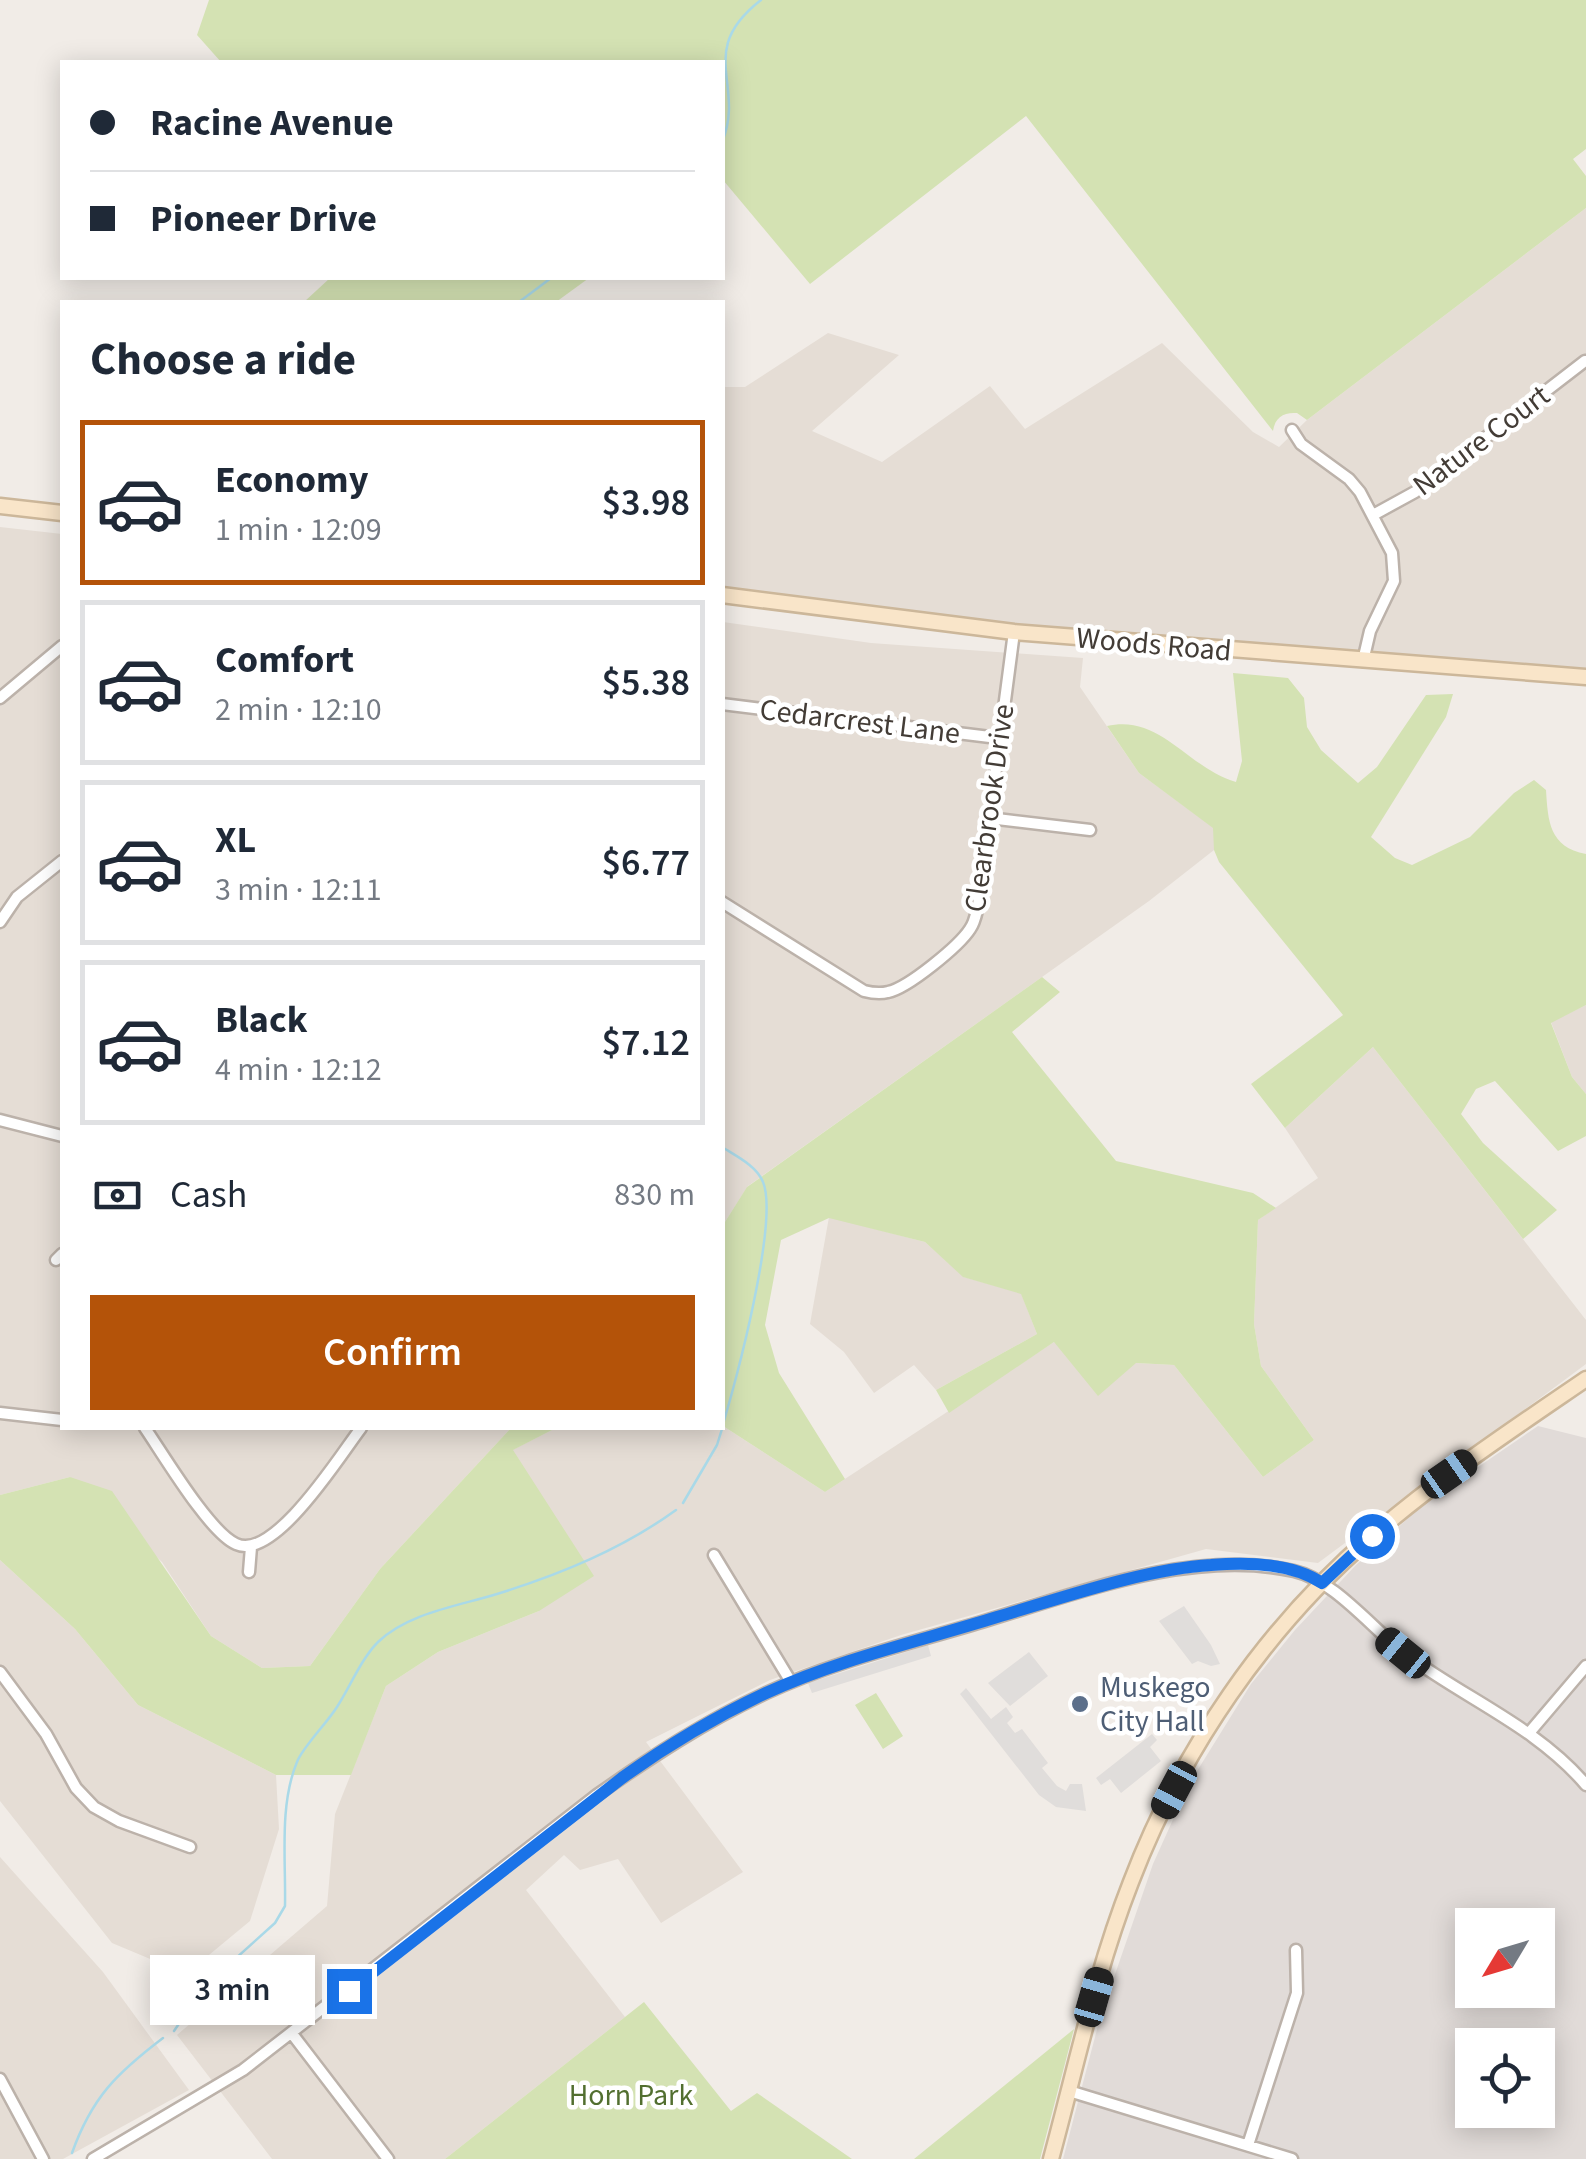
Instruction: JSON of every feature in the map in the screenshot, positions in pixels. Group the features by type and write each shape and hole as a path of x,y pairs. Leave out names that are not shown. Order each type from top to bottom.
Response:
{"main road":[{"path":"0,506 60,512"},
{"name":"Woods Road","path":"725,596 1014,632 1586,677"},
{"path":"1051,2159 1119,1914 1158,1819 1217,1715 1251,1666 1322,1583 1372,1536 1425,1492 1586,1379"}],"street":[{"name":"Nature Court","path":"1373,515 1415,492 1586,361"},
{"path":"1292,430 1301,444 1349,478 1392,553 1394,581 1370,631 1364,661"},
{"name":"Clearbrook Drive","path":"725,904 864,990 892,992 952,948 972,927 978,906 1014,632"},
{"path":"0,698 60,649"},
{"name":"Cedarcrest Lane","path":"725,704 998,738"},
{"path":"990,818 1090,830"},
{"path":"0,922 17,898 60,863"},
{"path":"0,1120 60,1135"},
{"path":"0,1413 60,1420"},
{"path":"146,1430 226,1537 233,1543 252,1547 269,1538 315,1490 360,1430"},
{"path":"250,1572 252,1547"},
{"path":"714,1555 790,1682"},
{"path":"93,2159 211,2092 292,2035 634,1769 715,1718 790,1682 876,1653 1042,1604 1185,1568 1250,1564 1298,1572 1322,1583 1414,1660 1552,1750 1586,1785"},
{"path":"1529,1733 1586,1666"},
{"path":"0,1672 46,1734 76,1788 94,1806 119,1821 190,1847"},
{"path":"1248,2145 1297,1993 1296,1950"},
{"path":"292,2035 388,2159"},
{"path":"0,2078 43,2159"},
{"path":"1069,2091 1292,2159"}],"shaded area":[{"path":"1586,208 1586,671 1073,632 725,590 725,387 745,387 828,333 899,355 812,431 882,462 990,386 1025,429 1162,343 1253,432 1279,447 1307,420"},
{"path":"0,527 60,534 60,1430 509,1430 380,1569 310,1666 262,1668 211,1636 162,1562 70,1477 0,1495"},
{"path":"725,622 871,643 1083,658 1080,687 1139,773 1214,828 1214,850 1149,901 748,1186 725,1222"},
{"path":"1586,1005 1586,1094 1572,1077 1551,1022"},
{"path":"1373,1047 1586,1320 1586,1364 1318,1563 1206,1549 901,1635 770,1680 646,1742 743,1872 661,1923 618,1859 580,1870 564,1855 526,1890 625,2017 445,2159 272,2159 177,2035 327,1906 335,1814 386,1686 438,1652 539,1611 512,1450 552,1430 725,1427 825,1492 1054,1342 1136,1363 1174,1365 1263,1477 1314,1440 1261,1366 1254,1324 1258,1220 1318,1178 1285,1128"},
{"path":"829,1217 925,1242 964,1277 1021,1293 1037,1334 936,1390 914,1365 874,1393 844,1352 810,1324"},
{"path":"1538,1426 1586,1438 1586,2159 1063,2159 1100,2018 1153,1864 1189,1784 1251,1684 1356,1565 1424,1504"},
{"path":"0,1560 75,1629 138,1705 276,1775 279,1829 250,1921 186,1974 112,1943 0,1801"},
{"path":"1184,1606 1220,1664 1192,1664 1159,1621"},
{"path":"928,1645 931,1656 812,1693 808,1683"},
{"path":"1029,1652 1048,1676 1010,1706 988,1683"},
{"path":"966,1688 991,1719 1006,1707 1013,1717 1007,1723 1015,1733 1022,1729 1048,1763 1042,1768 1057,1786 1066,1791 1070,1784 1082,1784 1086,1811 1056,1807 1039,1795 960,1694"},
{"path":"1152,1734 1157,1740 1150,1747 1161,1761 1121,1793 1110,1779 1101,1785 1096,1778"},
{"path":"0,1857 103,1972 189,2090 63,2159 0,2159"}],"green space":[{"path":"209,0 1586,0 1586,149 1573,159 1586,176 1586,208 1307,420 1297,413 1284,415 1273,431 1026,116 810,284 725,182 725,60 219,60 197,35"},
{"path":"328,280 586,280 559,300 306,300"},
{"path":"1233,673 1288,678 1304,698 1307,727 1321,750 1358,783 1377,767 1426,695 1453,694 1446,717 1371,837 1395,858 1412,865 1470,837 1514,793 1534,780 1546,790 1550,822 1558,839 1574,851 1586,854 1586,1005 1551,1023 1572,1077 1586,1094 1586,1136 1558,1151 1495,1081 1476,1089 1461,1114 1483,1143 1557,1210 1523,1239 1373,1047 1285,1128 1251,1084 1343,1015 1219,862 1213,828 1139,773 1107,726 1126,724 1158,734 1218,775 1236,782 1242,761"},
{"path":"1042,977 1060,992 1012,1032 1116,1161 1253,1193 1276,1208 1258,1220 1254,1324 1261,1366 1314,1440 1263,1477 1174,1365 1136,1363 1098,1396 1054,1342 949,1413 936,1390 1037,1334 1021,1294 963,1277 925,1242 829,1218 781,1240 765,1325 779,1373 845,1479 825,1492 725,1427 725,1222 747,1187"},
{"path":"509,1430 552,1430 513,1450 594,1576 539,1611 438,1652 386,1686 351,1775 276,1775 138,1705 75,1629 0,1560 0,1495 70,1477 112,1491 211,1636 262,1668 310,1666 380,1569"},
{"path":"876,1693 903,1736 883,1749 855,1705"},
{"name":"Horn Park","path":"644,2002 731,2111 757,2093 852,2159 445,2159"},
{"path":"1074,2029 1040,2159 914,2159"}],"waterway":[{"path":"725,132 729,103 726,52 730,36 741,18 761,0"},
{"path":"522,300 548,280"},
{"path":"725,1149 756,1171 763,1182 766,1202 754,1302 725,1417"},
{"path":"683,1503 722,1430"},
{"path":"174,2031 204,1987 275,1923 285,1906 284,1852 291,1779 304,1750 378,1642 419,1617 568,1569 634,1537 676,1510"},
{"path":"72,2153 97,2101 132,2063 163,2038"}],"place":[{"name":"Muskego City Hall","path":"1080,1704"}],"route":[{"path":"349,1991 598,1795 670,1745 766,1694 876,1653 1118,1583 1185,1568 1250,1564 1298,1572 1322,1583 1372,1536"}]}
